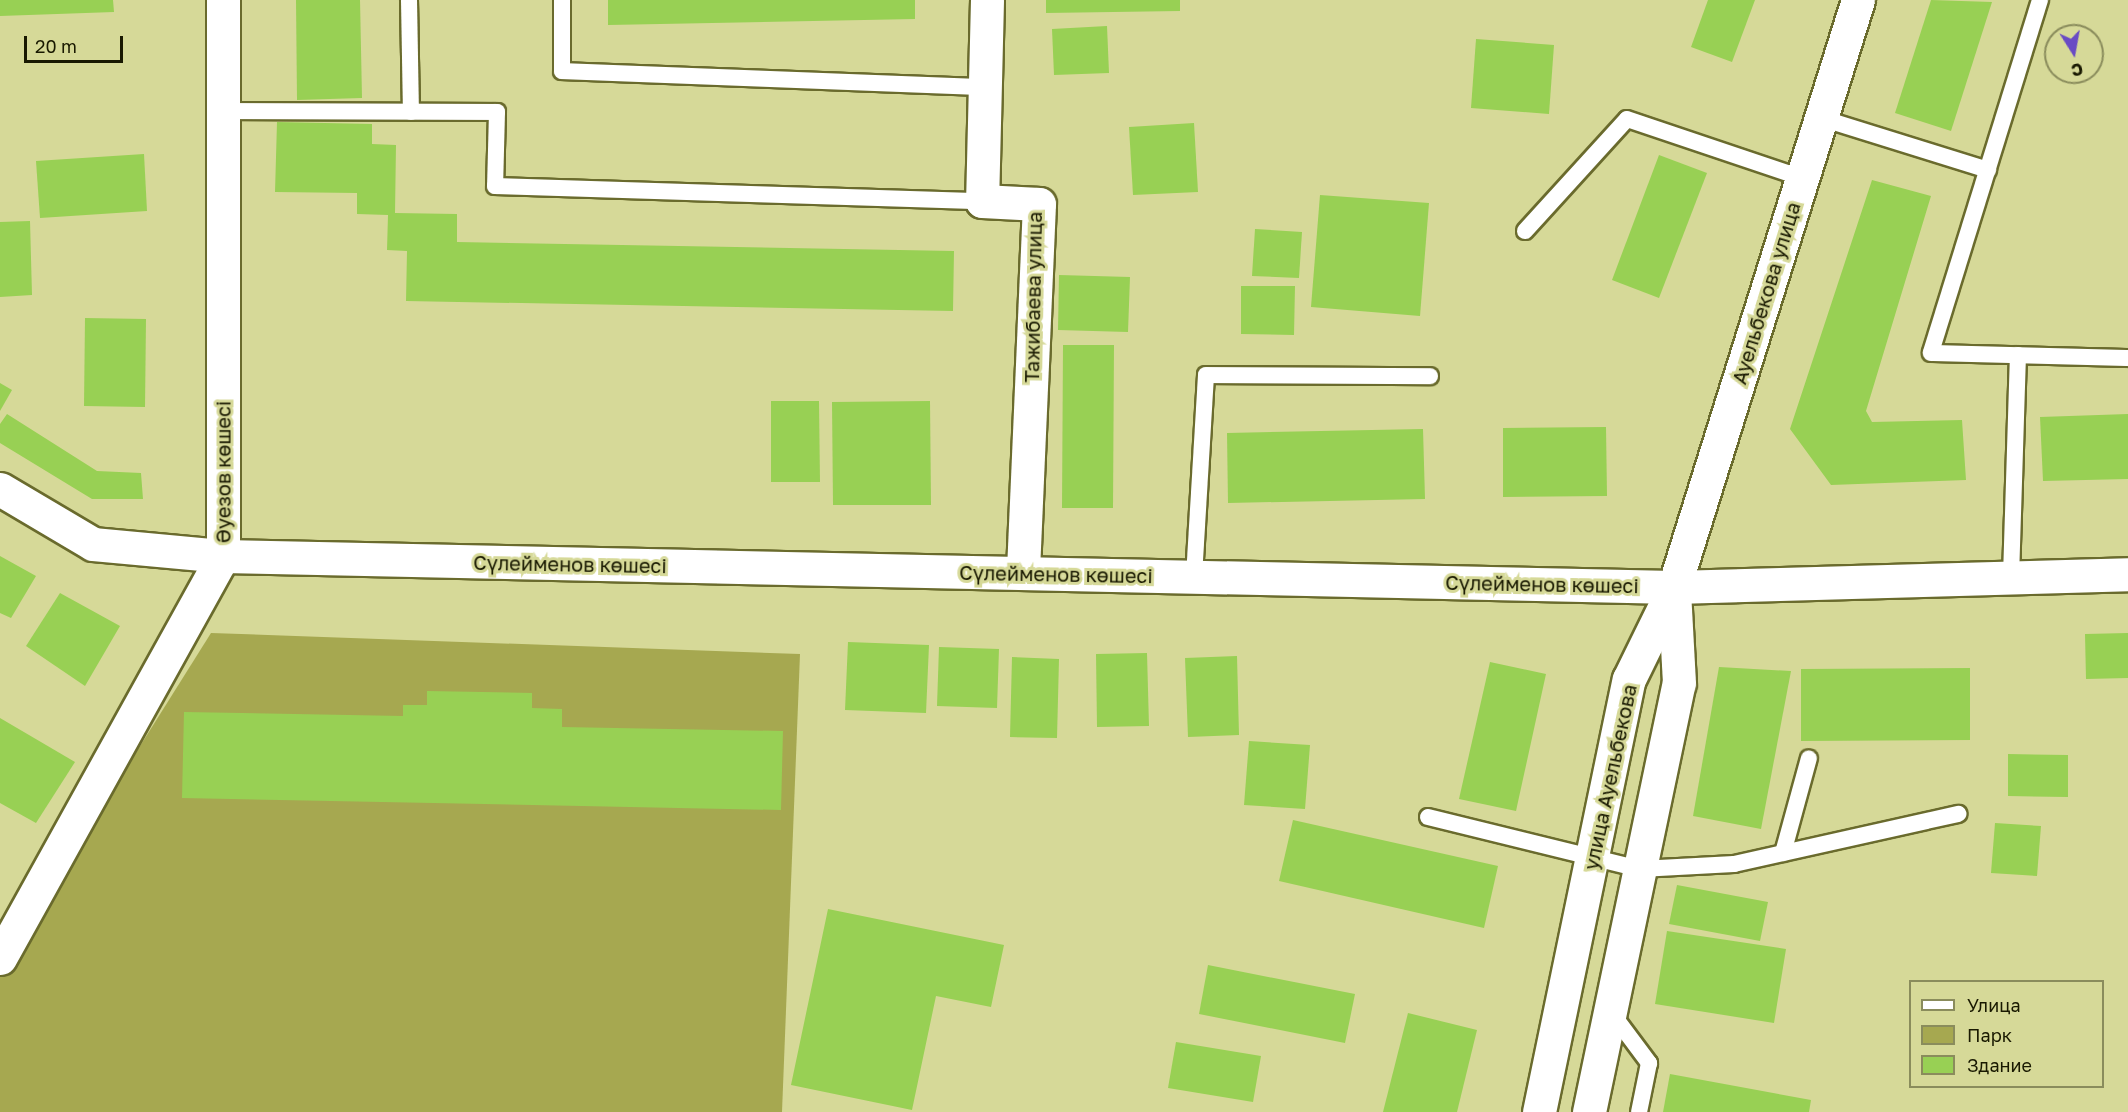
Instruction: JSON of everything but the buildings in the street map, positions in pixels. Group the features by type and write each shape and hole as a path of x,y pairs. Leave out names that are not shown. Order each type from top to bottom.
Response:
{"street":[{"name":"Әуезов көшесі","path":"0,958 223,556 223,0"},
{"path":"982,201 987,0"},
{"name":"Ауельбекова улица","path":"1674,587 1858,0"},
{"name":"Тажибаева улица","path":"982,201 1039,204 1023,573"},
{"name":"Сүлейменов көшесі","path":"0,489 93,544 223,556 1674,587 2128,574"},
{"path":"1589,1112 1679,683 1674,587"},
{"name":"улица Ауельбекова","path":"1539,1112 1629,679 1674,587"}],"lane":[{"path":"409,0 411,112"},
{"path":"562,0 562,71 985,87"},
{"path":"2040,0 1931,353 2128,358"},
{"path":"223,111 496,112 495,186 982,201"},
{"path":"1821,118 1988,170"},
{"path":"1525,231 1627,119 1802,178"},
{"path":"2011,577 2018,355"},
{"path":"1194,577 1206,375 1430,376"},
{"path":"1783,853 1809,758"},
{"path":"1428,817 1593,854 1640,869 1734,864 1958,814"},
{"path":"1610,1011 1649,1063 1639,1112"}],"green space":[{"path":"211,633 800,654 782,1112 0,1112 0,969"}]}
